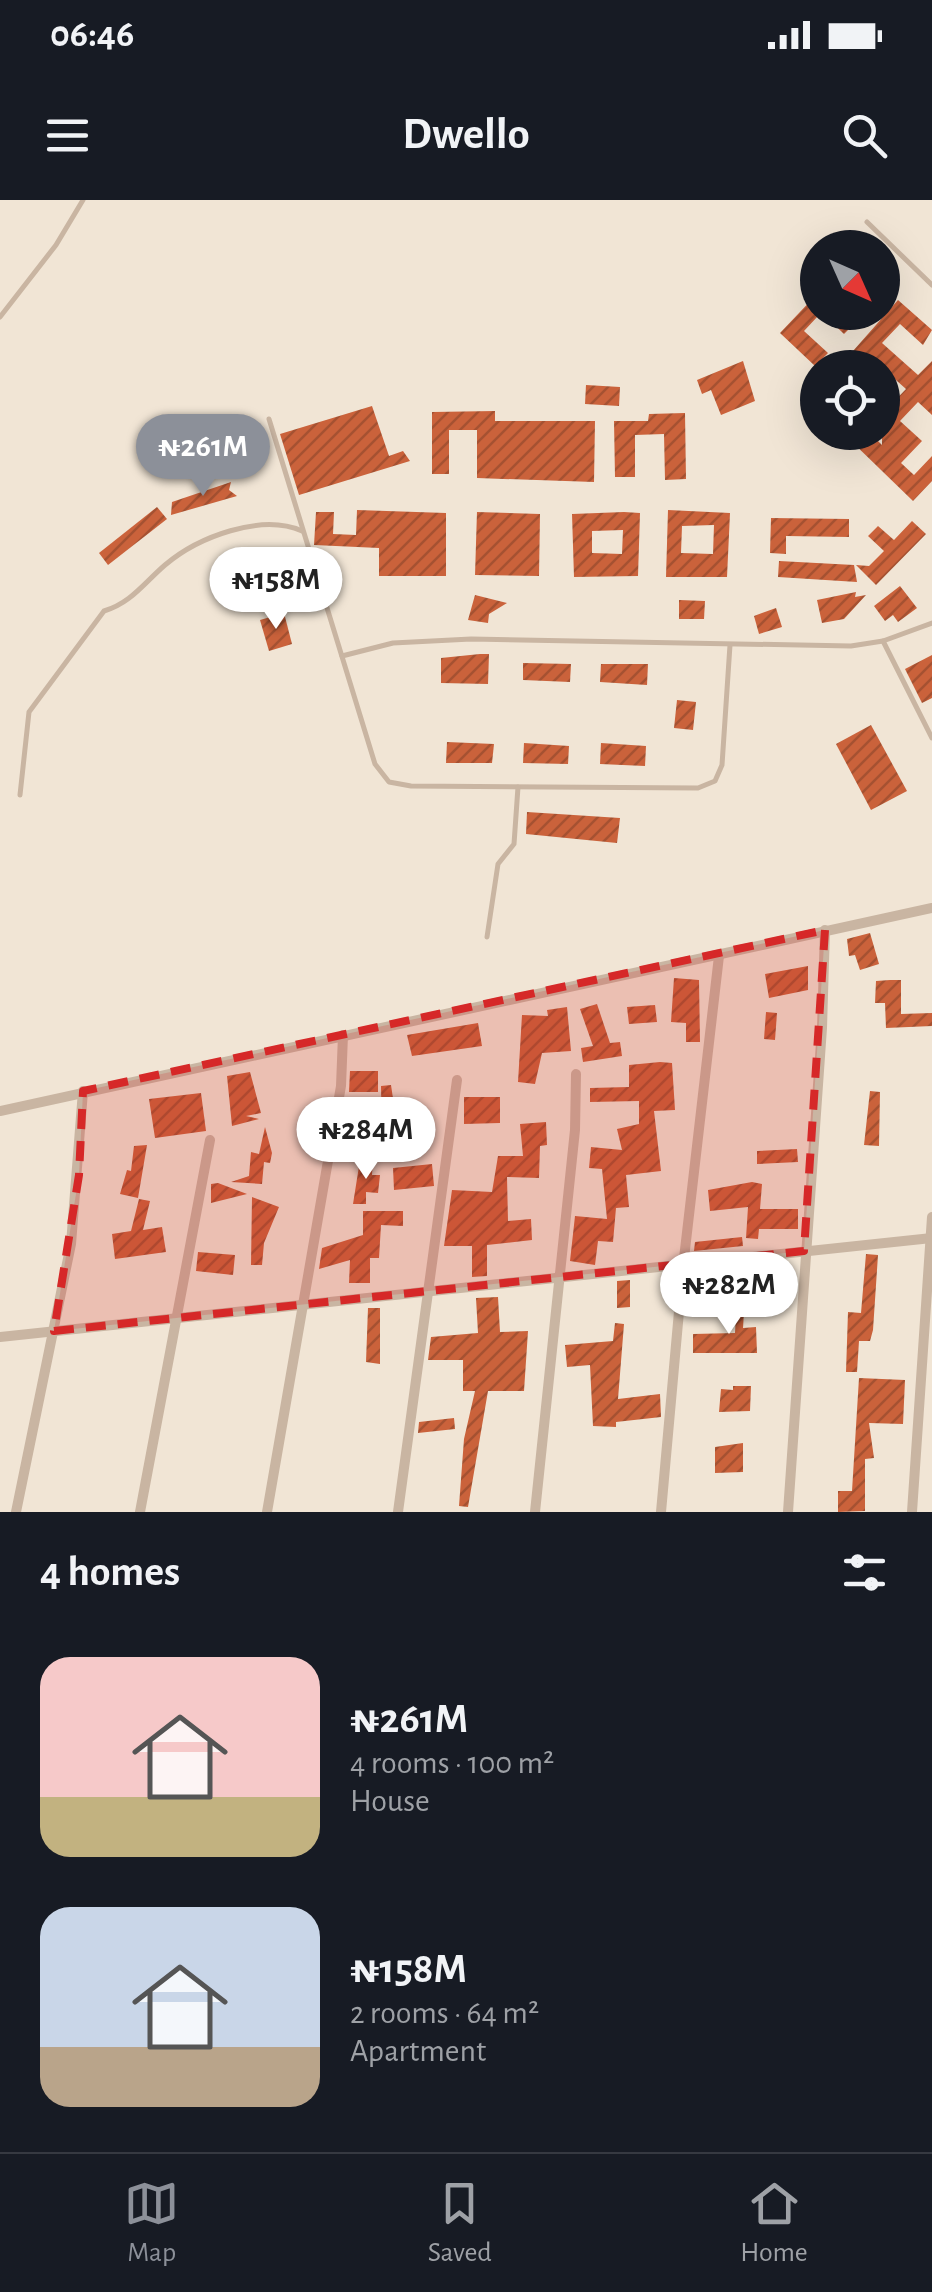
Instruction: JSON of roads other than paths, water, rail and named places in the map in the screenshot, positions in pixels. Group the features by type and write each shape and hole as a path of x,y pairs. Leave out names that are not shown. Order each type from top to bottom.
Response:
{"street":[{"path":"0,1111 932,908"},
{"path":"788,1512 822,1028 825,930"},
{"path":"660,1512 719,956"},
{"path":"267,1512 341,1086 344,1036"},
{"path":"534,1512 574,1130 576,1074"},
{"path":"398,1512 432,1292 457,1080"},
{"path":"16,1512 54,1331 79,1176 82,1091"},
{"path":"140,1512 210,1140"},
{"path":"912,1512 932,1217"},
{"path":"0,1337 931,1238"}],"lane":[{"path":"0,318 56,245 83,200"},
{"path":"867,222 932,285"},
{"path":"269,419 375,764 389,782 412,786 698,788 714,781 722,765 730,645"},
{"path":"20,795 29,712 104,611 122,606 168,562 240,529 271,522 304,532"},
{"path":"342,656 393,642 470,639 851,646 884,641 932,624"},
{"path":"884,641 932,738"},
{"path":"488,937 498,864 514,844 518,787"}]}
